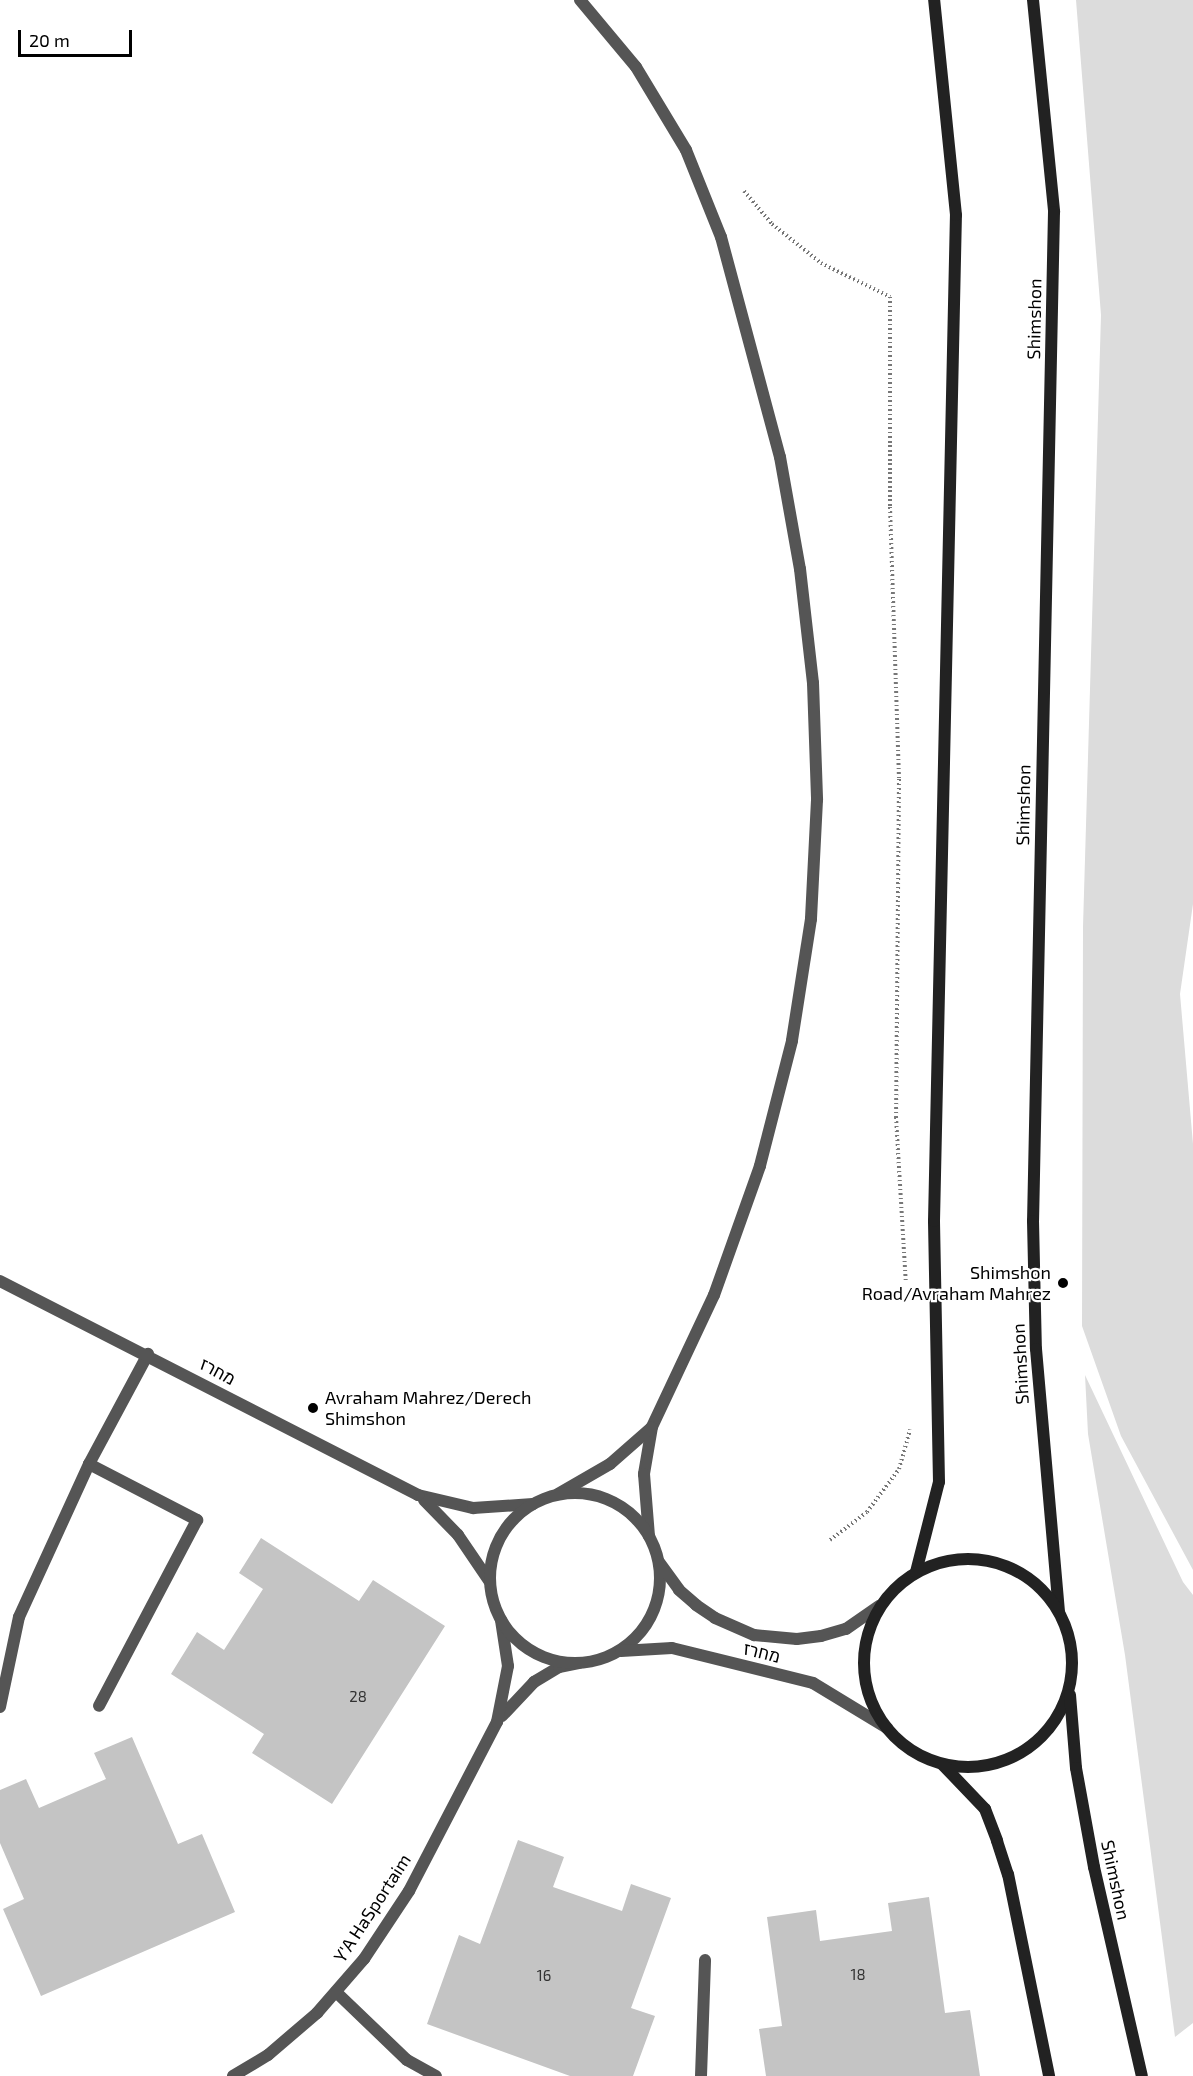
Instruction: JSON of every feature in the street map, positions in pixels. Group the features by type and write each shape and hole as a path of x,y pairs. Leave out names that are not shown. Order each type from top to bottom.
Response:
{"main road":[{"path":"916,1572 939,1482 934,1221 956,215 934,0"},
{"name":"Shimshon","path":"1033,0 1054,212 1033,1221 1037,1372 1059,1611"},
{"path":"962,1558 994,1562 1024,1575 1059,1611 1073,1658 1069,1690 1057,1719 1020,1754 974,1767 942,1764 912,1751 886,1728 870,1700 864,1668 866,1636 879,1606 902,1581 916,1572 962,1558"},
{"name":"Shimshon","path":"1069,1690 1076,1768 1094,1867 1142,2076"},
{"path":"942,1764 984,1809 998,1842 1008,1874 1049,2076"}],"street":[{"path":"497,1722 534,1682 559,1667 617,1652 638,1635 653,1612 660,1586 658,1561 649,1536 644,1473 652,1427 718,1284 760,1166 792,1041 811,907 817,800 813,683 800,569 780,457 721,237 686,150 636,68 580,0"},
{"name":"מחרז","path":"0,1281 148,1354 418,1496 473,1508 533,1504"},
{"path":"0,1707 19,1617 89,1464 148,1354"},
{"path":"497,1722 508,1666 501,1620 490,1582 492,1556 503,1532 533,1504 558,1494 602,1470 652,1427"},
{"path":"89,1464 196,1520 99,1706"},
{"path":"558,1494 583,1493 609,1500 632,1515 649,1536"},
{"name":"מחרז","path":"418,1496 458,1535 490,1582"},
{"name":"מחרז","path":"658,1561 679,1590 696,1605 715,1618 754,1635 797,1639 821,1636 846,1629 879,1606"},
{"path":"501,1620 529,1649 554,1660 579,1663"},
{"name":"מחרז","path":"617,1652 672,1648 813,1683 886,1728"},
{"name":"Y'A HaSportaim","path":"241,2074 268,2055 317,2013 364,1959 409,1891 497,1722"},
{"path":"701,2076 705,1960"},
{"path":"336,1992 407,2060 436,2076"}],"path":[{"path":"744,191 772,224 821,263 890,297 890,507 899,779 896,1117 907,1296"},
{"path":"830,1540 867,1512 899,1469 912,1425"}],"shaded area":[{"path":"1076,0 1193,0 1193,904 1180,994 1193,1144 1193,1570 1121,1436 1082,1326 1083,927 1101,315"},
{"path":"1085,1375 1183,1582 1193,1595 1193,2023 1175,2037 1125,1655 1088,1434"}],"building":[{"path":"261,1538 359,1601 373,1580 445,1626 332,1804 252,1753 264,1734 171,1674 197,1632 224,1650 263,1589 239,1573"},
{"path":"132,1737 178,1844 202,1834 235,1912 41,1996 3,1909 24,1899 0,1843 0,1790 26,1779 39,1808 106,1779 94,1753"},
{"path":"518,1840 564,1857 553,1887 622,1911 631,1884 671,1898 631,2008 655,2016 633,2076 570,2076 427,2024 459,1935 480,1944"},
{"path":"929,1897 945,2013 970,2010 980,2076 766,2076 759,2029 782,2026 767,1917 816,1910 820,1941 892,1931 888,1903"}],"place":[{"name":"Shimshon Road/Avraham Mahrez","path":"1063,1283"},
{"name":"Avraham Mahrez/Derech Shimshon","path":"313,1408"}]}
